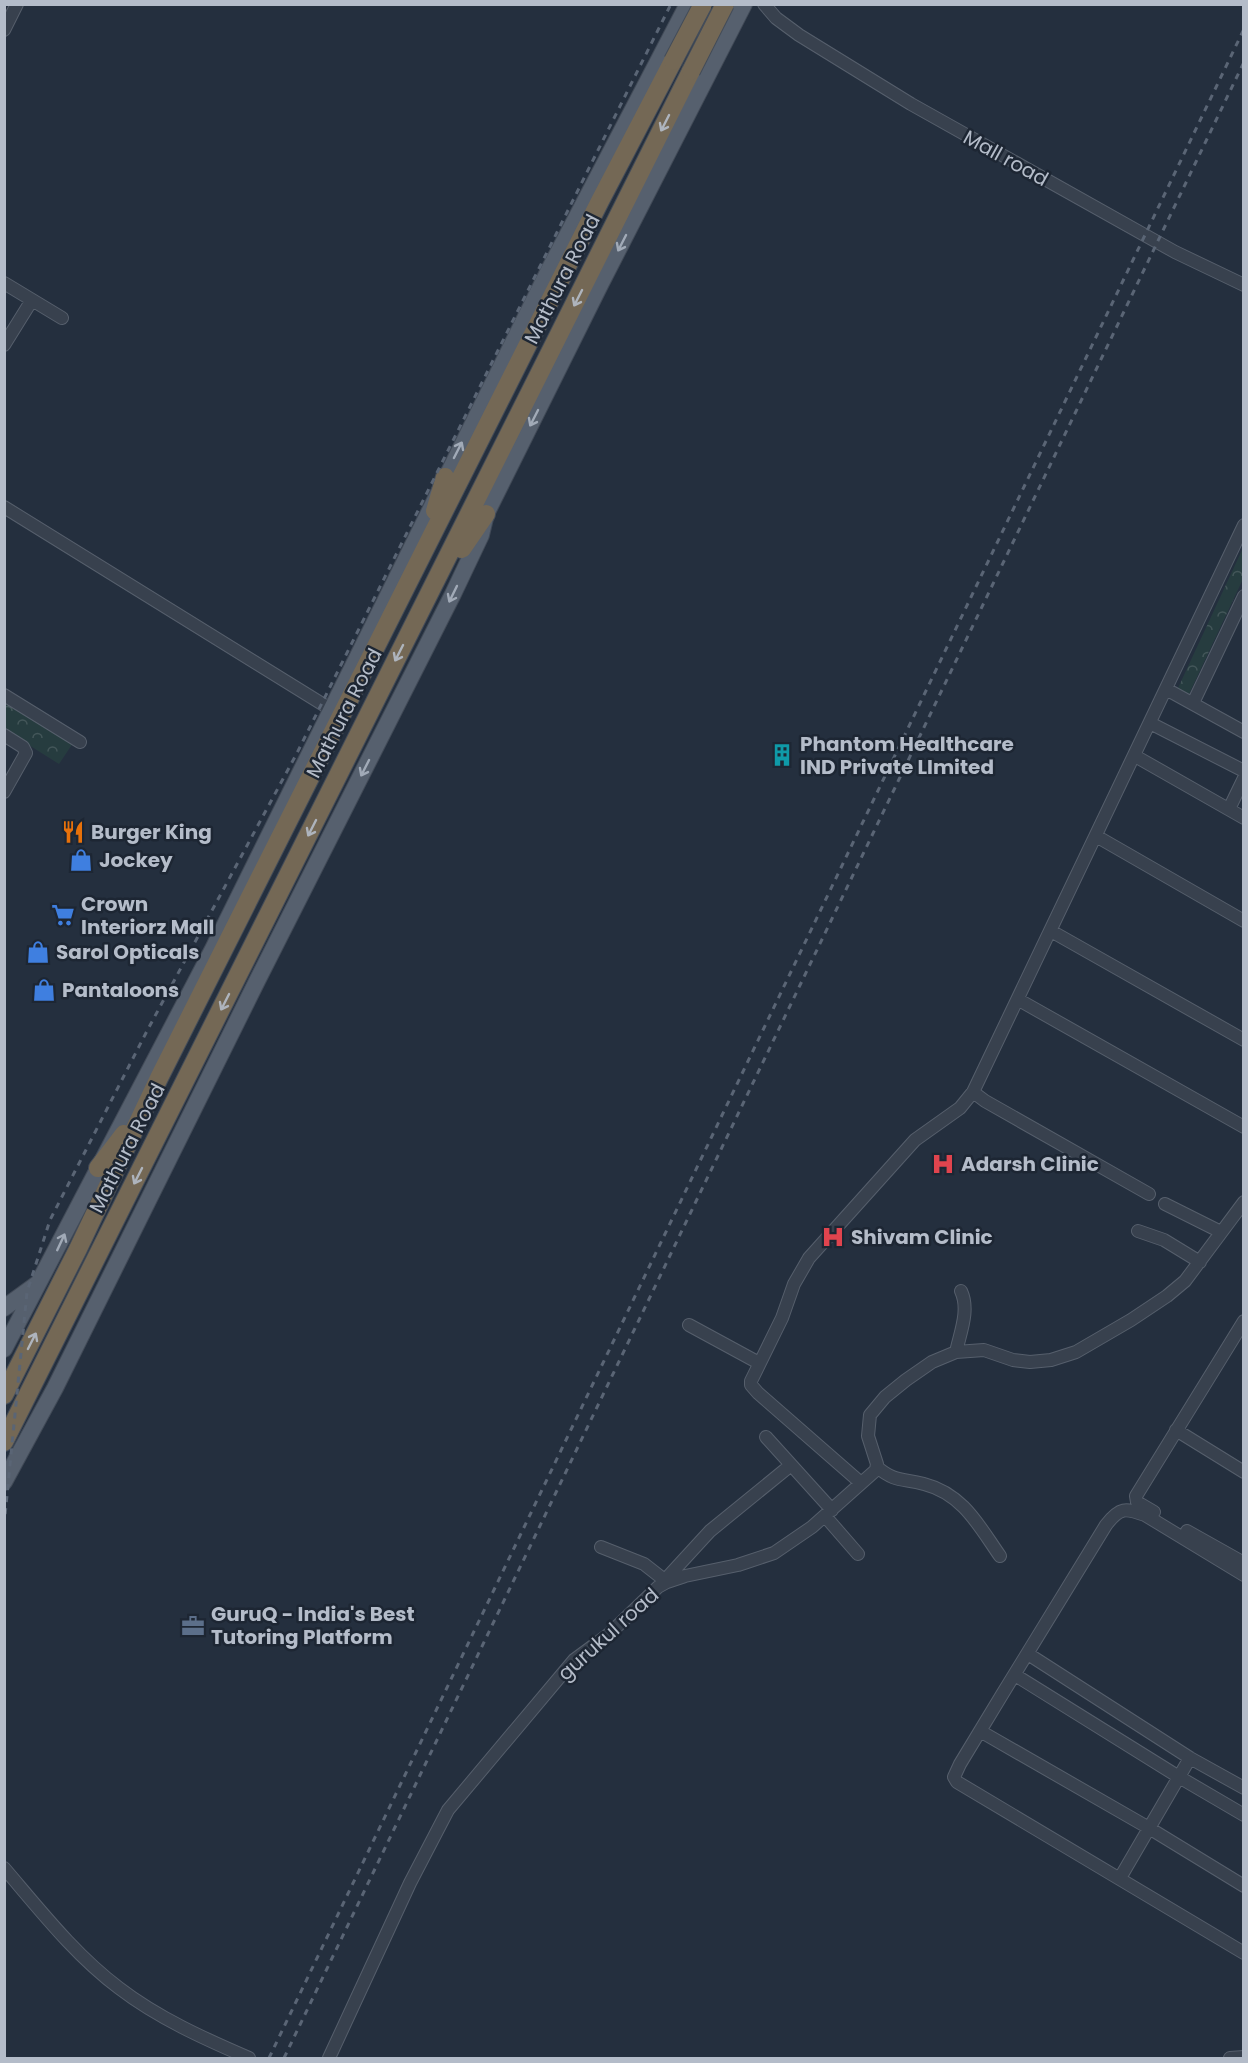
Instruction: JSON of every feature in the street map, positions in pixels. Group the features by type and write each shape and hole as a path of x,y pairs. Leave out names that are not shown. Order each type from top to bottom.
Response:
{"highway":[{"name":"Mathura Road","path":"4,1395 78,1249 144,1109 600,201 703,4"},
{"name":"Mathura Road","path":"4,1442 432,589 479,510 724,4"},
{"path":"422,556 445,477"},
{"path":"98,1168 144,1109"}],"main road":[{"path":"628,119 637,88 680,4"},
{"path":"4,1349 213,949 558,252 688,4"},
{"path":"4,1482 55,1388 453,594 481,535 479,510 641,206 744,4"},
{"path":"641,206 683,138 752,5"},
{"path":"665,50 681,37 700,38 708,46 711,54 710,69"},
{"path":"5,1308 41,1281"}],"street":[{"path":"4,30 17,4"},
{"name":"Mall road","path":"764,4 776,18 799,35 972,138 1175,252 1244,285"},
{"name":"Mall road","path":"752,5 768,17 776,18"},
{"path":"4,283 62,318"},
{"path":"4,345 32,300"},
{"path":"4,507 332,710"},
{"path":"861,1484 758,1393 751,1385 751,1381 782,1318 794,1284 809,1258 910,1145 960,1108 974,1092 1244,525"},
{"path":"1193,703 1244,596"},
{"path":"1166,689 1244,732"},
{"path":"4,695 80,742"},
{"path":"1150,723 1244,771"},
{"path":"4,735 23,747 26,753 4,792"},
{"path":"1135,756 1244,818"},
{"path":"1229,809 1244,778"},
{"path":"1096,836 1244,921"},
{"path":"1051,932 1244,1040"},
{"path":"1018,1000 1244,1127"},
{"path":"974,1092 985,1101 1149,1194"},
{"path":"1000,1557 960,1502 926,1484 891,1478 877,1467 868,1436 870,1415 875,1407 914,1374 932,1362 956,1352 984,1350 1022,1362 1045,1361 1076,1352 1167,1296 1185,1281 1244,1202"},
{"path":"1165,1203 1221,1232"},
{"path":"1138,1231 1164,1240 1200,1262"},
{"path":"956,1352 965,1303 961,1291"},
{"path":"5,1308 21,1320"},
{"path":"1244,1321 1136,1496 1136,1500 1244,1563"},
{"path":"689,1325 759,1363"},
{"path":"1176,1430 1244,1472"},
{"path":"766,1437 791,1465 858,1554"},
{"path":"601,1547 644,1564 666,1581 710,1531 791,1465"},
{"name":"gurukul road","path":"329,2058 410,1883 448,1810 574,1660 608,1635 666,1581 757,1560 797,1539 861,1484 877,1467"},
{"path":"1244,1575 1145,1515 1131,1510 1116,1513 980,1731 954,1777 957,1782 1244,1953"},
{"path":"1028,1654 1190,1758 1244,1788"},
{"path":"1015,1675 1244,1815"},
{"path":"980,1731 1149,1828 1244,1886"},
{"path":"1120,1878 1190,1758"},
{"path":"4,1868 86,1960 120,1989 196,2033 249,2058"},
{"path":"1230,2058 1244,2057"}],"green space":[{"path":"1243,548 1243,579 1189,694 1178,688"},
{"path":"4,701 73,743 59,764 5,730"}],"railway":[{"path":"4,1526 27,1292 50,1220 148,1029 297,753 671,4"},
{"path":"269,2058 1244,29"},
{"path":"284,2058 1244,62"}],"place":[{"name":"Phantom Healthcare IND Private LImited","path":"782,755"},
{"name":"Burger King","path":"73,832"},
{"name":"Jockey","path":"81,860"},
{"name":"Crown Interiorz Mall","path":"63,915"},
{"name":"Sarol Opticals","path":"38,952"},
{"name":"Pantaloons","path":"44,990"},
{"name":"Adarsh Clinic","path":"943,1164"},
{"name":"Shivam Clinic","path":"833,1237"},
{"name":"GuruQ - India's Best Tutoring Platform","path":"193,1626"}]}
